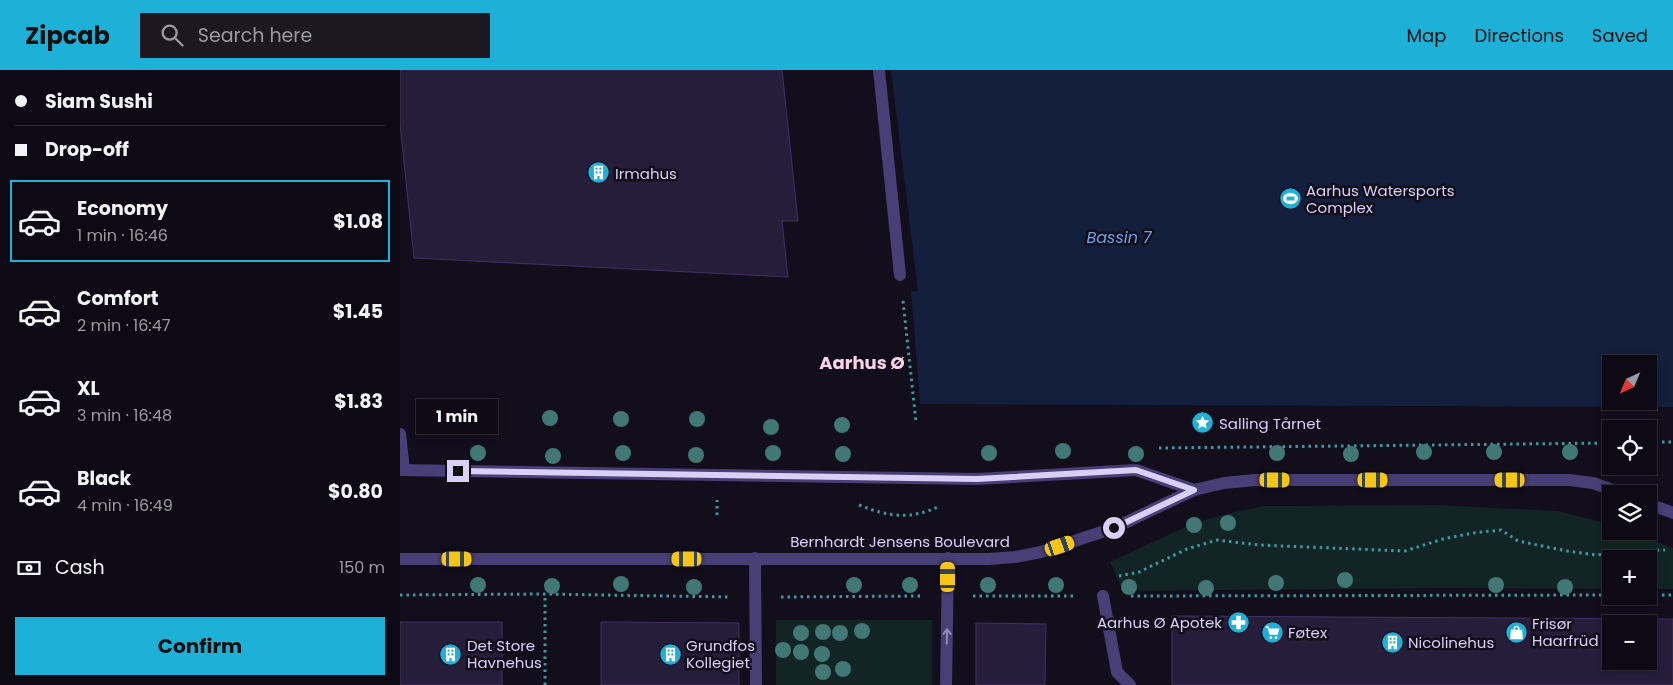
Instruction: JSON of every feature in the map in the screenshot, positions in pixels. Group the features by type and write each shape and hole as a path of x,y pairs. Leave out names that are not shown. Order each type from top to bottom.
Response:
{"street":[{"path":"879,70 900,275"},
{"path":"400,434 402,470 977,479 1136,470 1194,490"},
{"name":"Bernhardt Jensens Boulevard","path":"400,559 989,559 1041,552 1114,528 1194,490 1224,483 1255,480 1568,480 1593,483 1602,486"},
{"path":"1657,507 1673,513"},
{"path":"755,558 756,685"},
{"path":"946,685 948,558"},
{"path":"1102,596 1117,672 1130,685"}],"path":[{"path":"900,275 916,422"},
{"path":"1657,442 1673,442"},
{"path":"717,494 717,515"},
{"path":"1111,578 1139,572 1187,549 1217,540 1259,545 1406,551 1473,533 1501,530 1518,541 1596,555 1630,551 1665,550"},
{"path":"545,594 545,685"},
{"path":"400,595 545,594 755,597 1602,595"},
{"path":"1657,595 1673,596"}],"shaded area":[{"path":"1436,505 1558,511 1602,522 1602,540 1652,540 1673,548 1673,589 1657,589 1657,550 1602,550 1602,589 1447,588 1123,591 1110,562 1183,528 1218,516 1263,506"},
{"path":"776,620 932,620 932,685 776,685"}],"water":[{"name":"Bassin 7","path":"891,70 1673,70 1673,407 1658,407 1658,355 1602,355 1602,407 920,404 891,406 882,293 918,291"}],"pier":[{"path":"911,291 920,404 891,406 882,293"}],"building":[{"name":"Irmahus","path":"400,70 782,70 798,221 782,221 788,277 414,258 400,124"},
{"name":"Nicolinehus","path":"1172,616 1602,619 1602,670 1657,670 1657,619 1673,619 1673,685 1172,685"},
{"name":"Det Store Havnehus","path":"400,622 502,622 502,685 400,685"},
{"name":"Grundfos Kollegiet","path":"601,622 739,623 739,685 601,685"},
{"path":"976,623 1046,624 1045,685 976,685"}],"place":[{"name":"Irmahus","path":"599,173"},
{"name":"Aarhus Watersports Complex","path":"1290,199"},
{"name":"Salling Tårnet","path":"1203,423"},
{"name":"Aarhus Ø Apotek","path":"1238,622"},
{"name":"Føtex","path":"1272,632"},
{"name":"Frisør Haarfrüd","path":"1516,632"},
{"name":"Nicolinehus","path":"1392,642"},
{"name":"Det Store Havnehus","path":"451,654"},
{"name":"Grundfos Kollegiet","path":"670,654"}],"district":[{"name":"Aarhus Ø","path":"862,362"}],"route":[{"path":"458,471 977,479 1136,470 1194,490 1114,528"}]}
